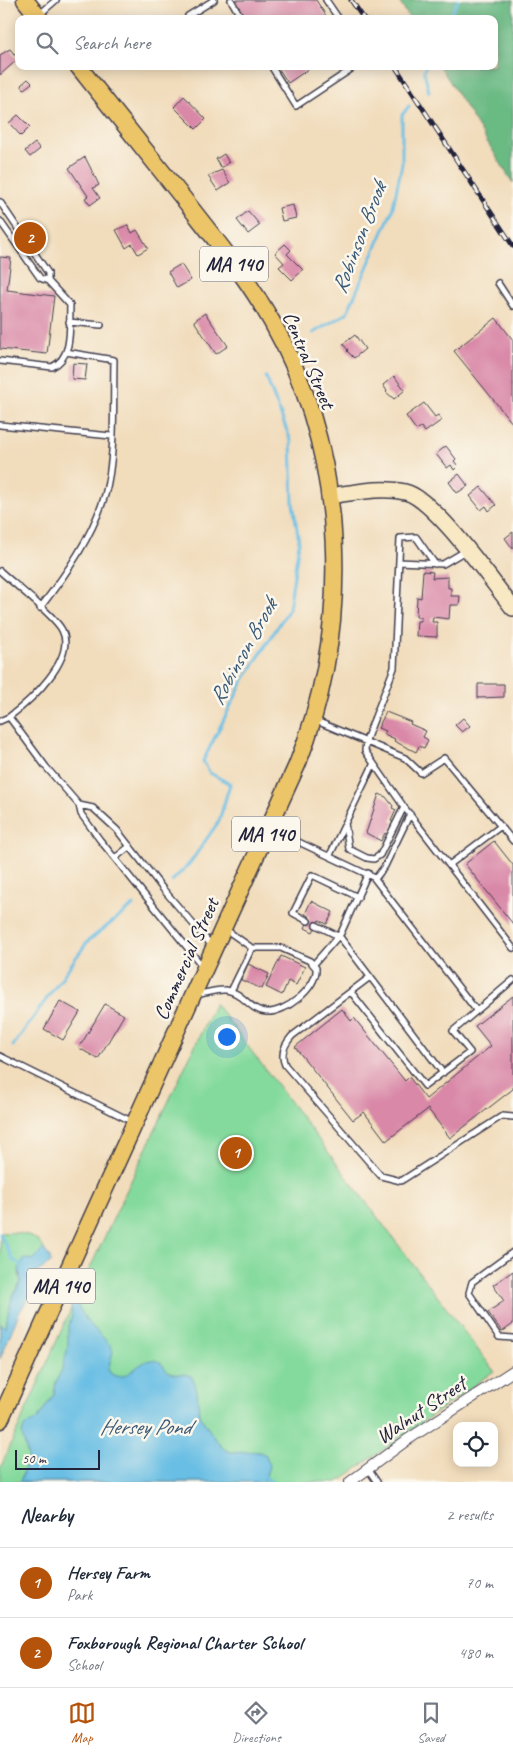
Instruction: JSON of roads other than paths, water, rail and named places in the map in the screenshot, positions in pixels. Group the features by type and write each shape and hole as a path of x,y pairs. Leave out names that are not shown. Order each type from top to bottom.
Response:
{"main road":[{"path":"25,0 37,15"},
{"name":"Central Street","path":"81,70 214,236 268,316 287,351 305,395 317,436 329,496"},
{"path":"329,496 388,490 415,495 436,512 513,608"},
{"name":"Commercial Street","path":"0,1420 297,765 313,720 323,679 332,623 334,556 329,496"}],"street":[{"name":"Walnut Street","path":"350,1482 513,1371"}],"lane":[{"path":"41,15 56,0"},
{"path":"190,15 214,0"},
{"path":"230,0 238,15"},
{"path":"326,0 336,15"},
{"path":"274,70 296,106 350,70"},
{"path":"0,202 48,273 48,281"},
{"path":"0,221 40,278 48,281 70,305 66,352 59,364 52,367 0,361"},
{"path":"498,283 513,306"},
{"path":"69,322 101,325"},
{"path":"40,608 76,557 95,522 105,494 111,461 114,360 66,352"},
{"path":"0,425 111,436"},
{"path":"435,564 416,537 400,538 394,668 366,740 365,751 404,807 513,948"},
{"path":"399,562 435,564 450,561 466,550"},
{"path":"0,571 61,628 64,636 64,652 55,668 33,697 9,717 0,721"},
{"path":"9,717 46,767 79,805 86,821 205,969"},
{"path":"313,720 366,740 405,758 422,773 444,758 513,841"},
{"path":"330,856 373,765"},
{"path":"79,805 88,806 104,816 214,948"},
{"path":"345,823 349,849 374,860 380,855 404,807"},
{"path":"375,878 385,866 410,814"},
{"path":"449,865 500,826"},
{"path":"269,828 368,873 375,878 476,1010"},
{"path":"115,858 130,846"},
{"path":"314,964 340,936 368,873"},
{"path":"308,921 293,913 312,875 358,897"},
{"path":"316,925 340,936 443,1073"},
{"path":"193,995 218,990 231,991 259,1011 274,1012 311,987 317,972 314,964 280,948 252,948 224,928"},
{"path":"231,991 252,948"},
{"path":"370,977 292,1036 285,1045 283,1061 381,1176 402,1181 502,1116 513,1117"},
{"path":"351,992 425,1086 470,1052 453,1031 513,980"},
{"path":"0,1056 135,1123"},
{"path":"513,1252 472,1282 468,1293 499,1337 513,1338"},
{"path":"367,1469 377,1482"}],"water":[{"path":"44,1249 51,1263 37,1272 33,1290 19,1313 0,1359 0,1324 5,1327 12,1297 21,1282 19,1269 24,1259 33,1260"},
{"name":"Hersey Pond","path":"75,1301 87,1321 111,1346 113,1352 108,1369 110,1373 121,1376 146,1361 156,1360 171,1373 191,1376 196,1385 201,1417 222,1447 229,1451 256,1452 266,1455 269,1466 264,1482 20,1482 28,1457 22,1434 26,1425 37,1420 54,1394 56,1382 63,1367 68,1347 68,1328 72,1316 71,1306"}],"waterway":[{"name":"Robinson Brook","path":"451,15 458,0"},
{"name":"Robinson Brook","path":"424,70 429,92"},
{"name":"Robinson Brook","path":"313,333 347,313 392,211 402,164 402,115 409,106"},
{"name":"Robinson Brook","path":"172,881 190,863 219,821 230,784 210,773 203,761 242,683 289,609 299,542 293,503 291,441 266,377"},
{"name":"Robinson Brook","path":"13,1046 88,941 134,905"},
{"name":"Robinson Brook","path":"0,1234 13,1260 24,1266"},
{"name":"Robinson Brook","path":"264,1476 271,1482"}],"railway":[{"path":"351,0 361,15"},
{"path":"398,70 513,246"}],"place":[{"name":"Foxborough Regional Charter School","path":"30,238"},
{"name":"Hersey Farm","path":"236,1153"}]}
